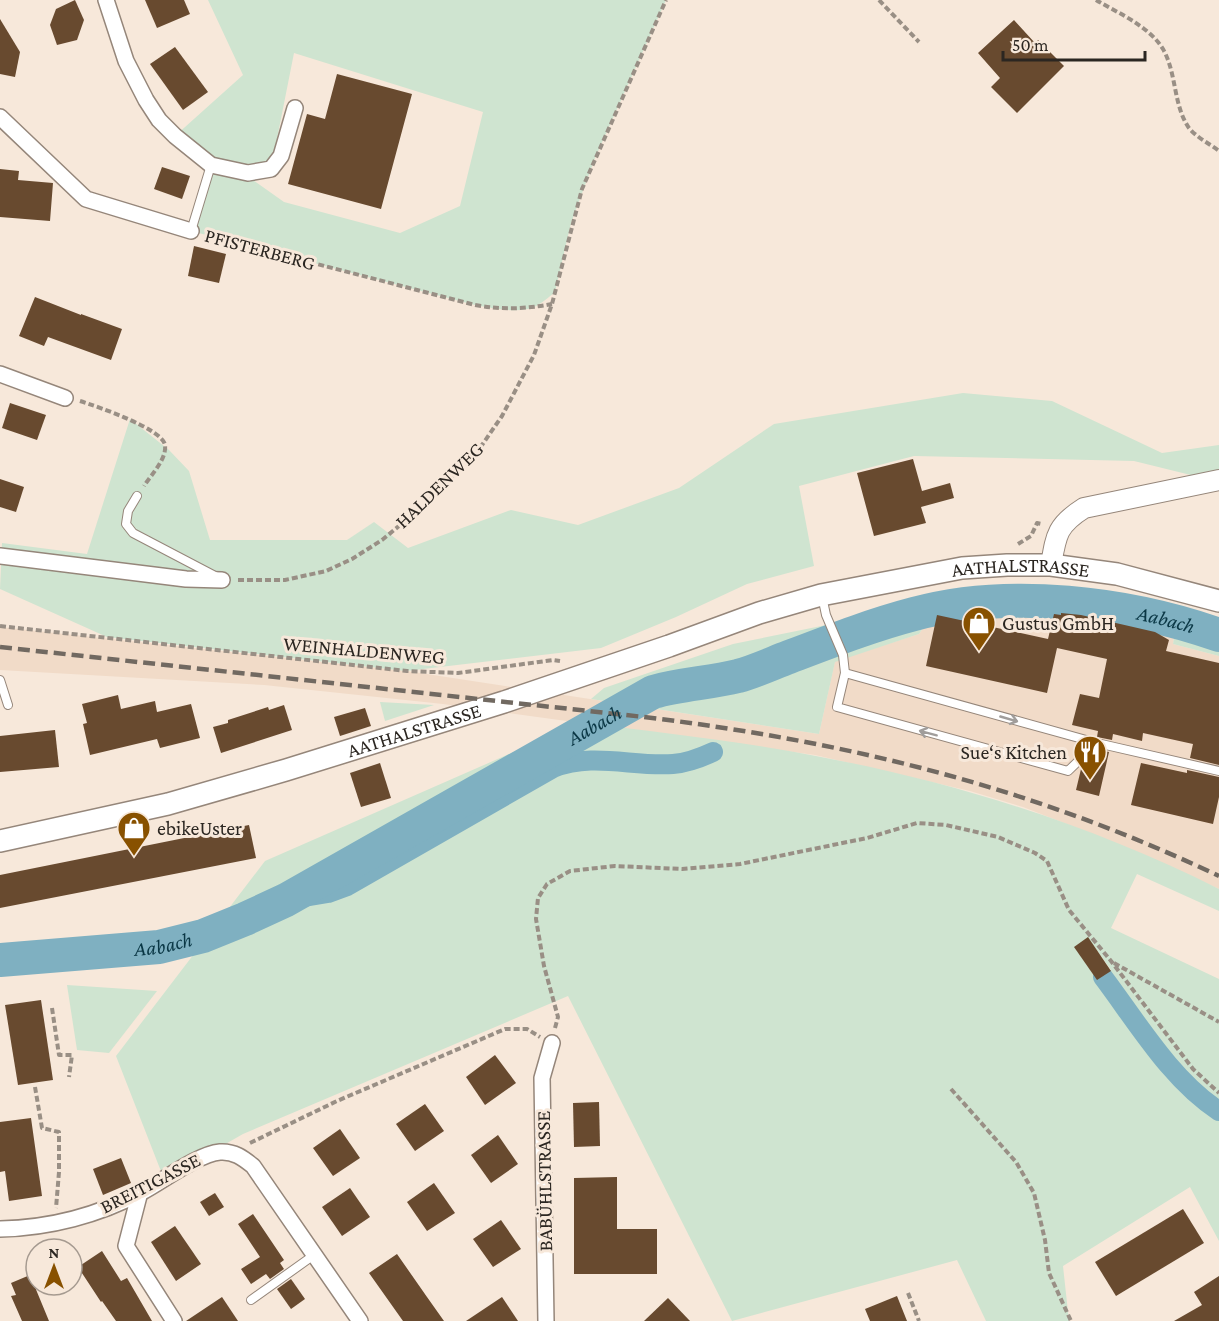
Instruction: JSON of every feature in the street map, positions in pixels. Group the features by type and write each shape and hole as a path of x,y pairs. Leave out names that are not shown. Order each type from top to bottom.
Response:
{"main road":[{"name":"AATHALSTRASSE","path":"0,841 168,804 286,770 504,702 759,613 821,595 962,568 1051,565 1116,574 1219,601"}],"street":[{"path":"106,0 126,61 146,100 159,120 211,165 248,173 271,169 281,156 295,108"},
{"name":"PFISTERBERG","path":"0,117 86,199 191,231"},
{"path":"0,374 65,398"},
{"path":"1051,565 1054,542 1061,527 1084,508 1219,480"},
{"path":"0,556 186,579 222,579"},
{"name":"BABÜHLSTRASSE","path":"546,1321 542,1078 552,1043"},
{"path":"231,1152 242,1157 252,1166 360,1321"},
{"name":"BREITIGASSE","path":"0,1229 37,1226 104,1209 140,1192 206,1155 231,1152"},
{"path":"140,1192 126,1246 174,1321"}],"lane":[{"path":"191,231 211,165"},
{"path":"137,496 128,511 126,524 133,533 222,579"},
{"path":"821,595 843,654 845,674 837,707 1068,771 1097,743"},
{"path":"845,674 1097,743 1219,771"},
{"path":"0,680 8,705"},
{"path":"251,1300 314,1256"}],"path":[{"name":"HALDENWEG","path":"222,579 285,580 326,571 352,559 382,540 428,502 482,445 502,416 534,355 552,304 582,189 666,0"},
{"path":"879,0 919,42"},
{"path":"1096,0 1151,35 1162,48 1170,65 1181,112 1190,130 1219,151"},
{"name":"PFISTERBERG","path":"191,231 475,305 497,309 518,309 552,304"},
{"path":"65,398 117,414 161,437 165,444 164,456 137,496"},
{"name":"WEINHALDENWEG","path":"0,626 406,671 458,673 553,660 570,663"},
{"path":"231,1152 337,1101 506,1029 526,1029 552,1043 558,1017 544,966 538,931 536,919 538,898 547,884 570,871 615,866 682,869 740,864 867,838 917,823 945,825 998,837 1035,853 1047,861 1069,910 1193,1069 1219,1093"},
{"path":"1111,962 1219,1022"},
{"path":"52,1008 59,1055 72,1055 69,1077"},
{"path":"36,1087 42,1128 58,1132 59,1172 55,1222"},
{"path":"951,1089 1017,1162 1034,1193 1045,1240 1049,1273 1071,1321"},
{"path":"908,1293 919,1321"}],"shaded area":[{"path":"1066,607 1175,632 1173,644 1219,656 1219,889 1115,843 1023,807 970,791 815,755 443,704 264,685 0,670 0,627 407,671 819,734 835,661 919,634 937,608"}],"green space":[{"path":"208,0 666,0 595,158 571,223 555,292 528,309 505,310 475,305 191,231 211,165 175,136 243,75","holes":["294,53 483,112 460,206 400,233 284,202 250,178 271,169"]},
{"path":"963,393 1052,401 1162,453 1219,445 1219,480 1215,481 1134,461 914,456 799,486 814,566 747,584 601,648 406,671 107,637 0,589 2,543 87,554 130,419 169,450 189,471 210,540 347,540 374,522 408,548 511,510 578,525 679,488 774,424"},
{"path":"1049,589 1135,602 1219,623 1219,656 1173,644 1175,632 1066,607 937,608 919,634 835,662 819,734 591,699 604,688 733,644 841,622 892,606 942,595"},
{"path":"380,702 434,705 385,721"},
{"path":"582,722 758,746 868,767 1022,808 1122,845 1219,889 1219,911 1137,874 1111,928 1219,979 1219,1241 1190,1187 1063,1266 1069,1321 986,1321 957,1260 732,1321 568,996 243,1134 164,1179 116,1056 265,861","holes":["1088,938 1111,970 1097,980 1075,947"]},
{"path":"67,985 157,991 109,1053 77,1050"}],"building":[{"path":"75,0 84,20 77,40 57,45 50,25 56,9"},
{"path":"145,0 184,0 190,14 157,28"},
{"path":"0,19 20,52 15,77 0,74"},
{"path":"1014,20 1035,43 1038,40 1064,66 1017,113 991,87 1000,78 978,53"},
{"path":"175,47 208,92 183,110 150,64"},
{"path":"337,74 412,94 381,209 288,184 307,114 325,119"},
{"path":"162,167 190,176 182,199 154,189"},
{"path":"0,169 19,171 18,180 53,183 50,221 0,217"},
{"path":"194,246 226,254 219,283 188,276"},
{"path":"35,297 122,329 111,360 48,337 44,346 19,336"},
{"path":"10,403 46,415 37,440 2,428"},
{"path":"913,459 922,491 950,483 954,498 921,507 926,523 874,536 857,473"},
{"path":"0,479 24,487 16,512 0,507"},
{"path":"1061,613 1081,615 1155,632 1169,640 1166,651 1219,663 1219,765 1190,758 1193,744 1143,733 1142,741 1113,734 1112,740 1097,737 1098,731 1072,725 1080,694 1099,698 1107,659 1057,648 1047,693 926,666 937,615 1048,639 1054,614 1061,615"},
{"path":"118,695 121,709 155,701 157,712 191,704 200,738 160,748 157,739 90,755 83,724 87,723 82,704"},
{"path":"284,705 292,730 221,753 213,727 268,707 269,710"},
{"path":"365,708 371,726 340,736 334,717"},
{"path":"55,730 59,767 0,772 0,736"},
{"name":"Sue‘s Kitchen","path":"1099,750 1109,752 1099,796 1076,790 1081,769 1089,771 1093,755"},
{"path":"380,763 391,798 361,807 350,773"},
{"path":"1141,763 1219,777 1219,797 1213,824 1131,805"},
{"path":"249,825 256,858 0,908 0,875"},
{"path":"1088,937 1111,971 1097,980 1074,947"},
{"path":"41,1000 53,1080 18,1085 5,1005"},
{"path":"495,1055 516,1083 485,1105 466,1077"},
{"path":"599,1102 600,1146 574,1147 573,1103"},
{"path":"425,1104 444,1131 415,1151 396,1124"},
{"path":"31,1118 42,1196 9,1201 5,1171 0,1172 0,1122"},
{"path":"340,1129 360,1158 333,1176 313,1148"},
{"path":"498,1135 518,1164 491,1183 471,1155"},
{"path":"121,1158 131,1183 103,1195 93,1169"},
{"path":"617,1177 617,1229 657,1229 657,1274 574,1274 574,1178"},
{"path":"434,1183 455,1213 427,1231 407,1202"},
{"path":"350,1188 370,1217 342,1236 322,1207"},
{"path":"215,1193 224,1207 209,1216 200,1202"},
{"path":"1183,1209 1204,1243 1116,1296 1095,1262"},
{"path":"253,1214 284,1260 280,1263 284,1269 270,1279 266,1274 251,1284 241,1269 260,1257 238,1224"},
{"path":"501,1220 521,1249 493,1267 473,1239"},
{"path":"175,1226 201,1264 176,1281 151,1242"},
{"path":"102,1251 121,1281 127,1278 152,1321 116,1321 84,1276 84,1263"},
{"path":"397,1254 444,1321 403,1321 369,1273"},
{"path":"1219,1276 1219,1321 1174,1321 1202,1305 1194,1292"},
{"path":"24,1278 24,1297 39,1297 49,1321 22,1321 11,1296 16,1295 11,1283"},
{"path":"291,1279 305,1299 291,1309 277,1289"},
{"path":"897,1296 907,1321 870,1321 865,1309"},
{"path":"222,1297 238,1321 186,1321"},
{"path":"502,1297 518,1321 466,1321"},
{"path":"668,1298 690,1321 644,1321"}],"waterway":[{"name":"Aabach","path":"0,960 159,947 203,936 286,900 653,692 738,676 883,623 914,614 951,606 989,602 1068,603 1108,607 1146,615 1219,635"},
{"path":"286,900 328,893 347,886 553,768 568,763 598,760 673,764 683,763 713,752"},
{"path":"1103,977 1170,1067 1185,1083 1219,1111"}],"railway":[{"path":"0,647 644,717 794,740 938,772 1009,793 1079,817 1219,876"}],"place":[{"name":"Gustus GmbH","path":"979,652"},
{"name":"Sue‘s Kitchen","path":"1090,781"},
{"name":"ebikeUster","path":"134,857"}]}
